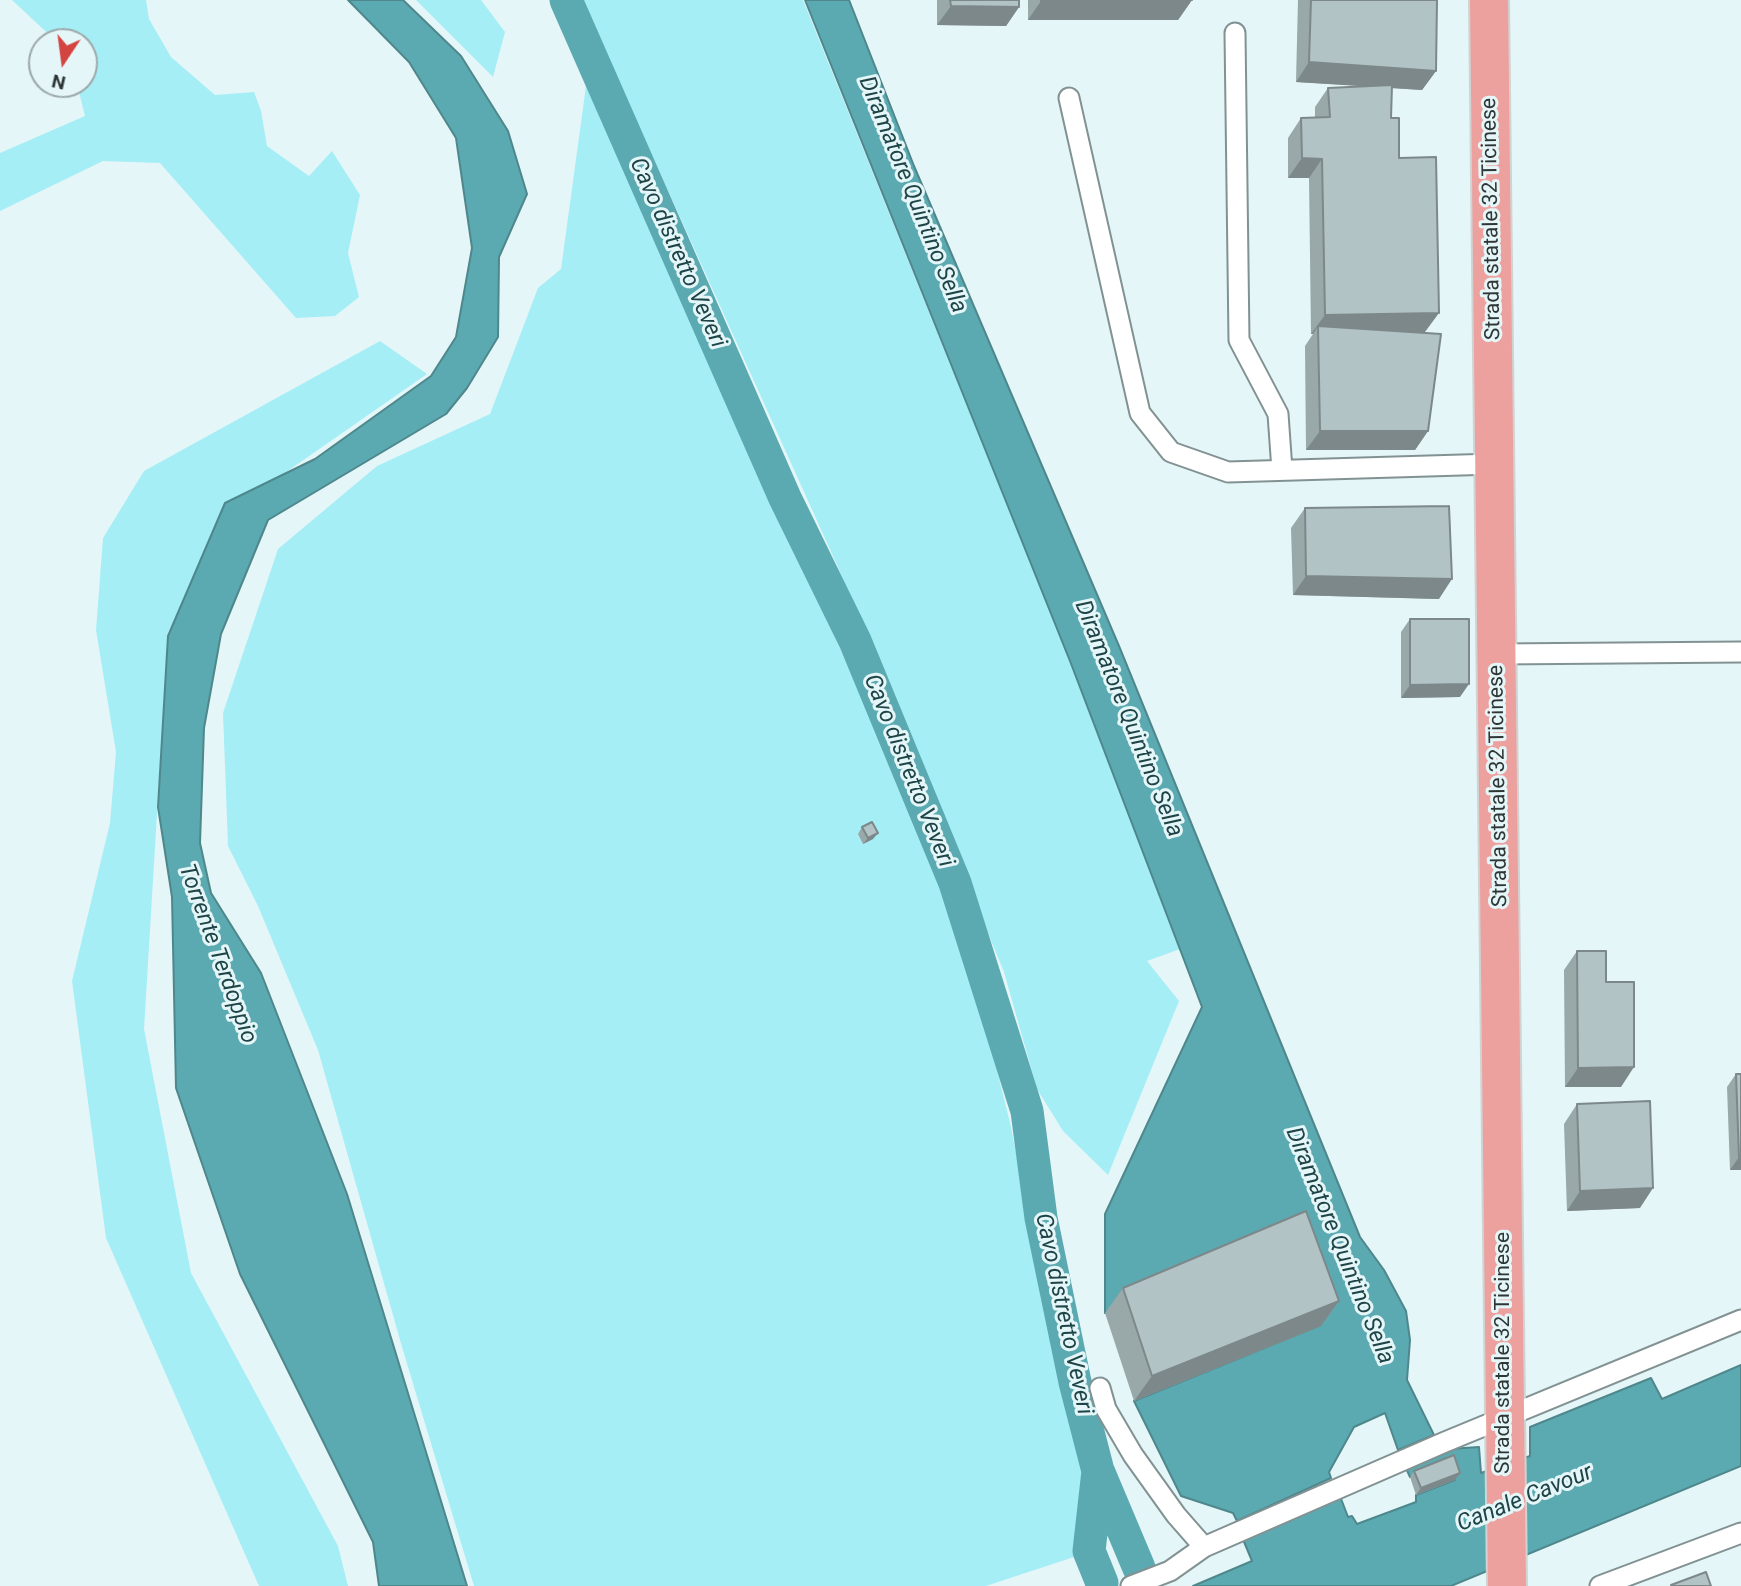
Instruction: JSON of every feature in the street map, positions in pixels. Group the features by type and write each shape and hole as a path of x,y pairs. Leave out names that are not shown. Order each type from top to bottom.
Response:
{"main road":[{"name":"Strada statale 32 Ticinese","path":"1489,0 1507,1579"}],"lane":[{"path":"1235,33 1239,340 1278,414 1282,470"},
{"path":"1069,98 1140,413 1171,452 1228,472 1495,464"},
{"path":"1498,654 1741,652"},
{"path":"1131,1586 1170,1570 1204,1547 1505,1429 1741,1320"},
{"path":"1100,1388 1106,1409 1133,1455 1176,1515 1204,1547"},
{"path":"1600,1586 1741,1533"}],"shaded area":[{"path":"12,0 146,0 149,19 171,57 215,95 254,92 261,111 267,146 309,176 332,151 360,195 348,253 359,297 335,316 296,318 160,163 103,161 0,211 0,153 85,116 80,98 98,98 98,28 42,28"},
{"path":"416,0 481,0 505,32 493,77"},
{"path":"582,0 803,0 1070,661 1180,949 1147,961 1179,1001 1108,1175 1063,1131 1037,1089 1004,972 837,565"},
{"path":"586,86 909,801 950,905 981,1005 1011,1127 1044,1298 1086,1474 1077,1556 986,1586 474,1586 402,1347 318,1050 258,906 228,846 223,713 278,549 377,466 490,414 538,288 561,269"},
{"path":"380,341 427,374 246,500 168,632 144,1029 191,1273 338,1546 348,1586 259,1586 106,1238 72,981 110,823 116,752 96,630 103,538 144,471"}],"water":[{"name":"Torrente Terdoppio","path":"348,0 403,0 461,56 508,131 527,194 499,257 498,337 467,388 446,414 268,520 221,634 204,728 200,843 211,893 261,973 347,1194 467,1586 379,1586 373,1542 240,1274 176,1088 172,897 158,807 168,636 225,503 315,459 431,376 456,337 472,248 456,138 409,62"},
{"name":"Diramatore Quintino Sella","path":"805,0 849,0 914,166 1119,646 1360,1237 1384,1270 1406,1311 1410,1340 1407,1380 1434,1435 1398,1450 1385,1413 1354,1427 1329,1472 1331,1478 1237,1521 1233,1513 1181,1496 1134,1401 1321,1325 1288,1237 1105,1313 1105,1214 1202,1007 1070,661"},
{"name":"Canale Cavour","path":"1741,1365 1741,1466 1451,1586 1193,1586 1252,1561 1242,1537 1340,1496 1348,1517 1352,1516 1357,1524 1416,1502 1416,1495 1455,1480 1410,1477 1405,1466 1449,1449 1479,1447 1481,1473 1530,1456 1530,1427 1651,1378 1662,1399"}],"building":[{"path":"950,0 1019,0 1019,7 951,6"},
{"path":"1041,0 1192,0 1041,1"},
{"path":"1311,0 1437,0 1436,71 1309,62"},
{"path":"1392,85 1391,118 1399,118 1399,158 1436,157 1439,313 1325,315 1322,159 1302,158 1301,118 1330,117 1328,88"},
{"path":"1318,326 1441,334 1428,431 1320,431"},
{"path":"1449,506 1452,579 1306,576 1305,508"},
{"path":"1410,619 1469,619 1469,684 1410,685"},
{"path":"872,822 878,833 868,838 862,827"},
{"path":"1577,951 1606,951 1606,982 1634,982 1634,1067 1578,1068"},
{"path":"1736,1074 1741,1074 1741,1157 1739,1157"},
{"path":"1650,1101 1653,1188 1580,1191 1577,1104"},
{"path":"1306,1211 1339,1301 1152,1376 1123,1288"},
{"path":"1454,1455 1460,1473 1421,1488 1414,1471"},
{"path":"1706,1572 1711,1586 1671,1585"}],"waterway":[{"name":"Cavo distretto Veveri","path":"566,0 785,498 855,641 955,883 1027,1111 1041,1218 1075,1382 1098,1471 1089,1551 1102,1583"},
{"path":"1099,1473 1139,1568"}]}
